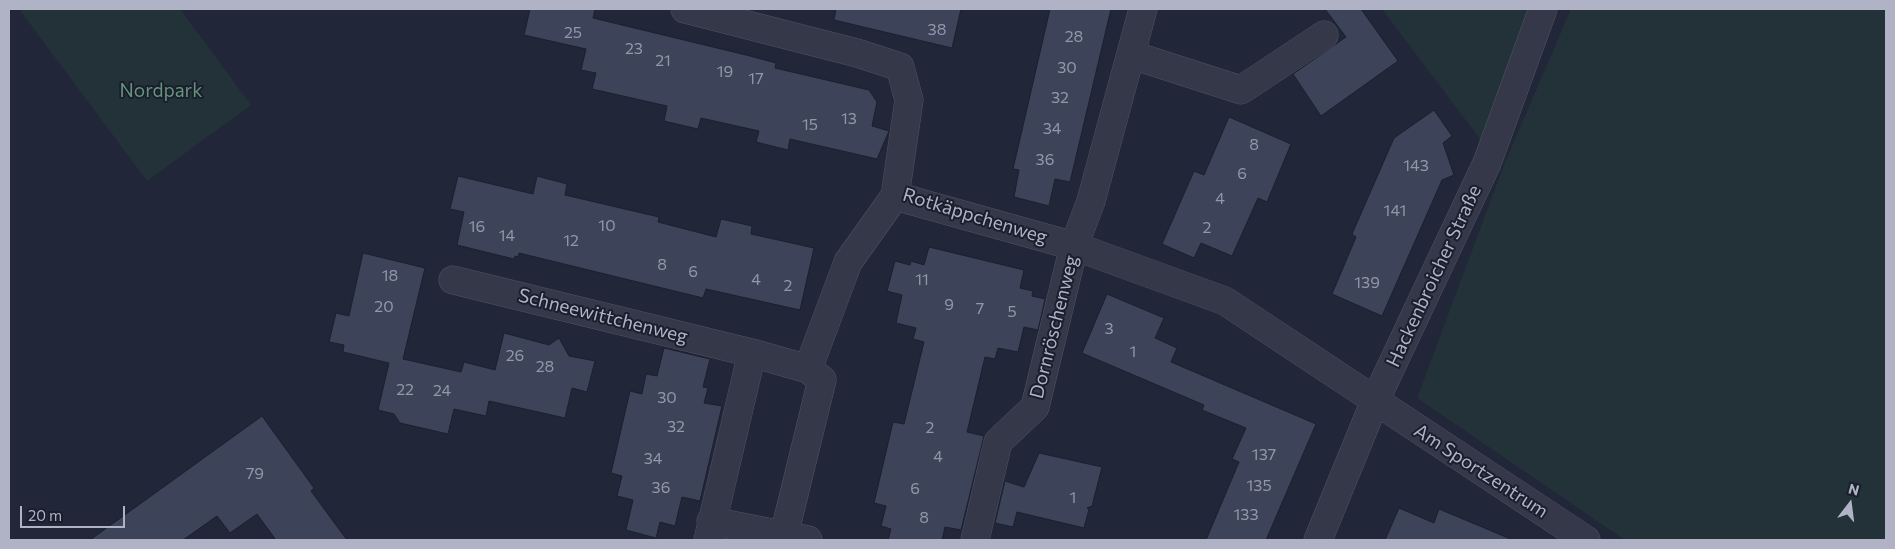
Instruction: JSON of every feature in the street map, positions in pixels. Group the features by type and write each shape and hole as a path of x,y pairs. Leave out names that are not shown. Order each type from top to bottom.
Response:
{"street":[{"name":"Rotkäppchenweg","path":"685,9 857,53 900,67 909,100 895,196 1074,246 1225,301 1375,401"},
{"path":"1074,246 1091,201 1143,9"},
{"name":"Hackenbroicher Straße","path":"1318,540 1375,401 1487,163 1543,9"},
{"path":"1132,55 1241,90 1324,35"},
{"path":"752,353 710,530 796,538 822,380 808,369 848,262 895,196"},
{"name":"Dornröschenweg","path":"975,540 998,442 1034,407 1074,246"},
{"name":"Schneewittchenweg","path":"453,280 752,353 808,369"},
{"name":"Am Sportzentrum","path":"1375,401 1586,540"}],"green space":[{"name":"Nordpark","path":"19,9 180,9 251,105 147,181"},
{"path":"1382,9 1534,9 1486,147"},
{"path":"1571,9 1886,9 1886,540 1625,540 1417,398 1504,165"}],"building":[{"path":"530,9 595,9 593,18 746,55 776,63 775,68 869,90 877,102 872,126 889,131 877,159 790,139 788,150 756,142 759,131 701,118 698,129 664,121 667,106 592,89 596,73 581,70 586,49 524,35"},
{"path":"836,9 961,9 952,48 834,20"},
{"path":"1050,9 1111,9 1070,182 1055,179 1049,206 1014,197 1019,170 1013,169"},
{"path":"1325,9 1361,9 1398,61 1321,116 1293,74 1346,37"},
{"path":"1434,110 1452,136 1443,143 1454,175 1442,180 1382,316 1332,294 1356,237 1352,234 1394,138"},
{"path":"1229,117 1291,144 1267,202 1258,198 1232,256 1201,243 1194,258 1162,244 1194,171 1204,175"},
{"path":"458,176 533,194 537,176 567,184 565,195 659,217 658,222 716,237 721,219 752,226 751,234 814,248 800,310 706,289 703,298 519,253 518,257 515,256 514,259 457,245 464,212 450,209"},
{"path":"929,247 1024,270 1020,288 1033,291 1032,296 1045,299 1038,330 1024,327 1018,352 998,348 995,359 985,357 967,432 984,436 961,530 945,527 942,540 888,540 891,529 881,526 886,506 874,503 893,422 904,424 924,342 913,339 916,328 896,323 902,295 887,291 895,261 910,265 911,261 924,265"},
{"path":"363,253 425,268 403,359 461,372 464,362 495,370 504,333 549,345 559,338 569,356 595,361 587,392 572,388 565,418 489,401 486,416 454,409 448,434 400,423 394,414 378,410 389,363 343,352 344,345 329,342 336,313 349,316"},
{"path":"1107,294 1164,318 1155,338 1177,348 1171,362 1316,424 1266,540 1206,540 1239,462 1232,459 1246,428 1202,410 1204,405 1082,353"},
{"path":"664,348 710,359 703,387 708,388 704,403 722,406 700,501 682,497 675,526 660,522 656,538 626,530 633,500 617,496 622,476 611,473 630,391 642,394 646,374 657,376"},
{"path":"262,416 314,488 311,491 347,540 276,540 257,514 230,533 217,516 183,540 90,540"},
{"path":"1039,453 1102,467 1092,506 1087,508 1089,509 1084,528 1017,512 1013,527 995,523 1005,481 1024,487"},
{"path":"1399,508 1434,523 1439,509 1513,540 1385,540"}]}
